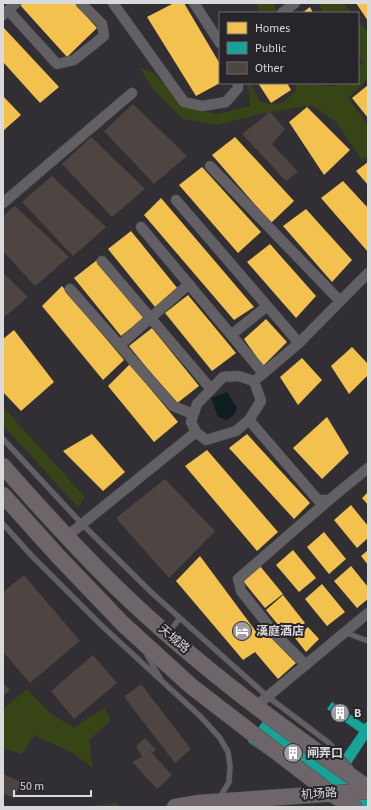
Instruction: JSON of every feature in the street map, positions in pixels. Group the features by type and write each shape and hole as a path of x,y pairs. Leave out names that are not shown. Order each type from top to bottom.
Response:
{"main road":[{"name":"天城路","path":"3,466 66,537 117,588 167,634 255,707 368,788"},
{"name":"天城路","path":"3,495 58,556 123,624 191,686 330,793 354,807"},
{"name":"机场路","path":"176,807 217,801 330,793 368,788"}],"street":[{"path":"16,3 6,13 57,64 74,60 104,36 102,24 81,3"},
{"path":"113,3 184,102 202,106 226,102 238,88 238,84"},
{"path":"194,3 219,41"},
{"path":"283,12 295,3"},
{"path":"3,202 132,93"},
{"path":"210,166 340,301"},
{"path":"176,200 299,343"},
{"path":"141,227 263,373"},
{"path":"102,261 211,389"},
{"path":"254,381 299,343 368,273"},
{"path":"120,345 189,284"},
{"path":"70,289 173,406 193,414"},
{"path":"231,335 267,306"},
{"path":"238,376 254,381 261,401 249,420 236,431 206,440 196,432 191,422 197,404 223,377 238,376"},
{"path":"249,420 318,500 329,500"},
{"path":"66,537 196,432"},
{"path":"306,664 272,629 241,591 238,580 329,500 368,468"},
{"path":"255,707 368,613"}],"lane":[{"path":"3,439 82,524 152,593 268,696 329,743 368,788"},
{"path":"3,524 101,625 201,717 220,738 228,752 230,766 228,782 217,801"},
{"path":"167,634 180,618"},
{"path":"344,632 368,641"},
{"path":"138,638 162,682"}],"green space":[{"path":"255,3 274,3 277,12 260,12"},
{"path":"318,3 343,3 351,12 322,12"},
{"path":"359,21 368,32 368,79 348,98 368,125 368,156 362,160 336,122 312,105 259,114 218,125 183,119 154,90 139,67 154,73 185,108 218,114 250,106 249,90 246,84 251,84 260,102 277,104 289,98 297,88 295,84 336,86 338,84 359,84 359,66 364,62 359,58"},
{"path":"3,407 85,497 78,507 3,425"},
{"path":"27,689 50,713 74,728 104,708 111,720 89,740 93,768 73,753 34,735 22,754 3,748 3,709"},
{"path":"117,803 119,807 85,807"}],"shaded area":[{"path":"227,392 237,408 234,415 226,420 218,417 211,398"}],"building: Homes":[{"path":"23,3 75,3 97,28 67,57 20,5"},
{"path":"174,3 184,3 219,62 219,84 196,96 147,17"},
{"path":"356,3 368,3 368,21"},
{"path":"310,7 312,12 303,12"},
{"path":"3,28 59,87 40,103 3,62"},
{"path":"259,84 288,84 291,90 271,103"},
{"path":"368,85 368,118 352,98"},
{"path":"3,96 21,115 3,131"},
{"path":"307,107 350,150 324,175 289,122"},
{"path":"235,137 294,201 271,223 212,155"},
{"path":"368,162 368,185 356,171"},
{"path":"202,167 261,232 238,253 179,185"},
{"path":"343,181 368,208 368,252 321,198"},
{"path":"161,198 254,307 234,320 144,215"},
{"path":"306,209 352,260 332,282 283,226"},
{"path":"131,231 178,289 155,307 108,249"},
{"path":"270,244 316,296 296,318 247,262"},
{"path":"97,260 144,318 121,336 74,278"},
{"path":"62,286 124,360 103,380 42,306"},
{"path":"188,295 236,353 212,371 165,313"},
{"path":"266,319 287,342 263,366 244,339"},
{"path":"152,328 199,386 176,404 129,346"},
{"path":"14,330 54,382 21,411 3,392 3,339"},
{"path":"352,347 368,364 368,375 349,394 331,366"},
{"path":"302,358 322,380 298,405 280,377"},
{"path":"130,364 178,422 154,442 108,386"},
{"path":"327,417 349,453 322,479 293,448"},
{"path":"92,434 125,472 103,491 63,451"},
{"path":"247,434 310,503 294,519 229,448"},
{"path":"207,450 278,532 257,551 185,466"},
{"path":"368,492 368,505 362,498"},
{"path":"351,505 368,526 368,538 357,548 334,520"},
{"path":"324,532 346,559 329,574 307,547"},
{"path":"293,550 316,578 299,592 276,565"},
{"path":"368,550 368,565 361,556"},
{"path":"200,556 260,637 267,633 296,663 278,679 255,652 243,660 176,581"},
{"path":"260,566 283,594 265,608 243,581"},
{"path":"351,566 368,587 368,599 357,608 334,581"},
{"path":"322,584 345,612 327,626 305,599"},
{"path":"283,595 305,623 288,637 266,610"},
{"path":"308,627 319,639 306,652 295,638"}],"building: Public":[{"name":"闸弄口","path":"332,702 364,724 368,721 368,738 347,770 368,785 368,807 342,807 248,742 268,714 337,764 359,732 327,709"}],"building: Other":[{"path":"133,104 187,156 154,184 104,131"},
{"path":"270,112 285,129 272,144 298,172 286,181 242,134"},
{"path":"91,137 145,189 112,217 62,164"},
{"path":"52,176 106,227 73,256 22,202"},
{"path":"15,206 69,257 35,286 3,251 3,216"},
{"path":"3,273 28,297 3,318"},
{"path":"165,479 215,531 169,578 116,518"},
{"path":"24,575 80,641 30,683 3,652 3,592"},
{"path":"93,655 117,683 74,719 51,691"},
{"path":"3,683 10,690 3,696"},
{"path":"141,684 191,749 175,763 124,697"},
{"path":"145,738 156,750 152,753 172,775 157,789 132,762 142,757 136,746"},
{"path":"3,774 21,782 14,798 3,793"}],"place":[{"name":"漢庭酒店","path":"242,631"},
{"name":"B","path":"340,713"},
{"name":"闸弄口","path":"293,753"}]}
